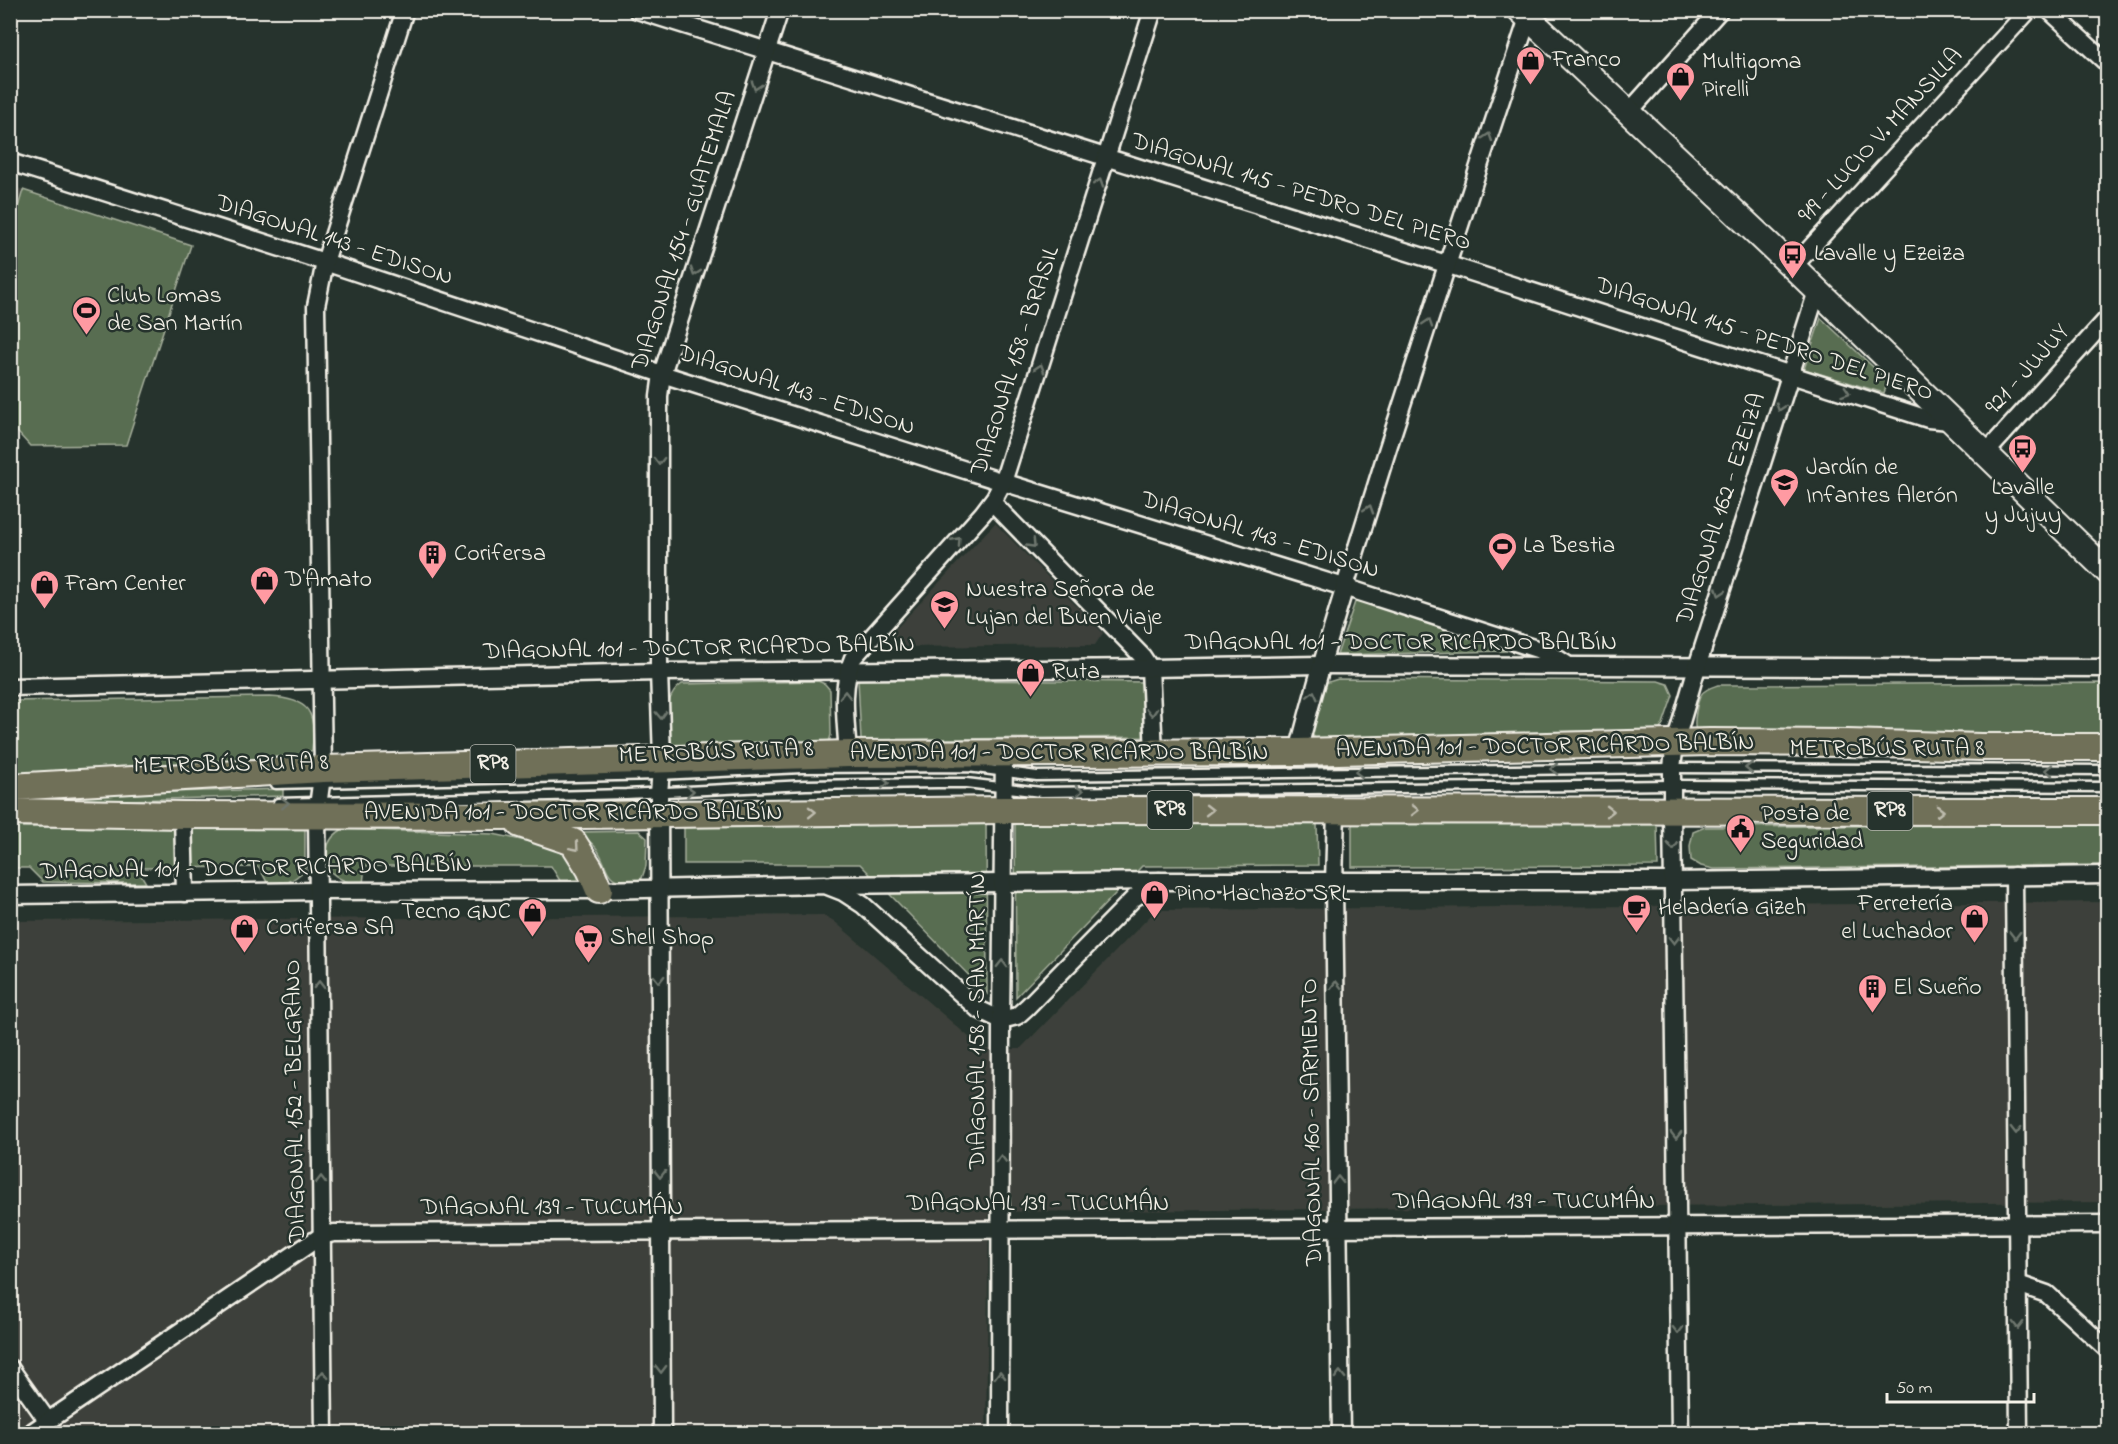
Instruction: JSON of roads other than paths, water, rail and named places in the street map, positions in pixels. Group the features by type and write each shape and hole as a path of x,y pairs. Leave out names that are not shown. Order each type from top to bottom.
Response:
{"main road":[{"path":"1524,14 1793,267 2108,572"},
{"name":"AVENIDA 101 - DOCTOR RICARDO BALBÍN","path":"12,800 193,810 318,808 503,816 660,785 848,754 1004,762 1154,753 1675,743 2108,747"},
{"name":"AVENIDA 101 - DOCTOR RICARDO BALBÍN","path":"12,800 322,776 660,785 1336,810 2108,811"},
{"path":"503,816 540,832 555,834 573,842 590,869 599,890"}],"street":[{"name":"DIAGONAL 152 - BELGRANO","path":"324,1434 318,891 318,808 322,776 316,306 325,262 405,10"},
{"name":"DIAGONAL 145 - PEDRO DEL PIERO","path":"637,10 1446,264 1928,419 1950,421"},
{"name":"DIAGONAL 154 - GUATEMALA","path":"662,1434 659,396 662,374 780,10"},
{"name":"DIAGONAL 158 - BRASIL","path":"848,754 845,689 848,669 861,647 992,502 1003,482 1153,10"},
{"path":"1629,112 1720,10"},
{"name":"919 - LUCIO V. MANSILLA","path":"1793,267 2029,10"},
{"path":"2049,10 2108,64"},
{"path":"1298,752 1320,665 1524,14"},
{"name":"DIAGONAL 143 - EDISON","path":"10,162 325,262 662,374 1344,587 1549,654 1567,665"},
{"name":"DIAGONAL 162 - EZEIZA","path":"1680,1434 1672,812 1675,743 1817,291"},
{"name":"921 - JUJUY","path":"1985,454 2108,318"},
{"path":"992,502 1142,656 1150,668 1154,753"},
{"name":"DIAGONAL 101 - DOCTOR RICARDO BALBÍN","path":"10,687 848,669 1320,665 2108,668"},
{"name":"DIAGONAL 158 - SAN MARTÍN","path":"1000,1434 1000,1020 1004,762"},
{"path":"185,893 193,810"},
{"name":"DIAGONAL 160 - SARMIENTO","path":"1336,810 1341,1434"},
{"name":"DIAGONAL 101 - DOCTOR RICARDO BALBÍN","path":"10,895 599,890 825,885 1674,881 2108,875"},
{"path":"2014,876 2019,1434"},
{"path":"1000,1020 1017,1016 1134,897 1160,882"},
{"name":"DIAGONAL 101 - DOCTOR RICARDO BALBÍN","path":"825,885 843,892 862,905 978,1009 1000,1020"},
{"name":"DIAGONAL 139 - TUCUMÁN","path":"29,1434 321,1236 334,1233 2108,1224"},
{"path":"2018,1284 2047,1294 2108,1350"},
{"path":"10,1368 47,1420"}],"lane":[{"name":"METROBÚS RUTA 8","path":"273,803 318,808 660,785 814,768 968,767 1004,762 1037,776 1672,776 2108,788"},
{"name":"METROBÚS RUTA 8","path":"1004,799 1041,792 1672,776 2108,770"},
{"name":"METROBÚS RUTA 8","path":"261,784 322,776"},
{"name":"METROBÚS RUTA 8","path":"12,800 214,785"}],"place":[{"name":"Franco","path":"1531,86"},
{"name":"Multigoma Pirelli","path":"1681,102"},
{"name":"Lavalle y Ezeiza","path":"1793,280"},
{"name":"Club Lomas de San Martín","path":"86,336"},
{"name":"Lavalle y Jujuy","path":"2023,474"},
{"name":"Jardín de Infantes Alerón","path":"1785,508"},
{"name":"La Bestia","path":"1502,572"},
{"name":"Corifersa","path":"433,580"},
{"name":"D'Amato","path":"264,606"},
{"name":"Fram Center","path":"44,610"},
{"name":"Nuestra Señora de Lujan del Buen Viaje","path":"945,630"},
{"name":"Ruta","path":"1031,698"},
{"name":"Posta de Seguridad","path":"1740,854"},
{"name":"Pino Hachazo SRL","path":"1154,920"},
{"name":"Heladería Gizeh","path":"1637,934"},
{"name":"Tecno GNC","path":"532,938"},
{"name":"Ferretería el Luchador","path":"1974,944"},
{"name":"Corifersa SA","path":"245,954"},
{"name":"Shell Shop","path":"589,964"},
{"name":"El Sueño","path":"1872,1014"}]}
